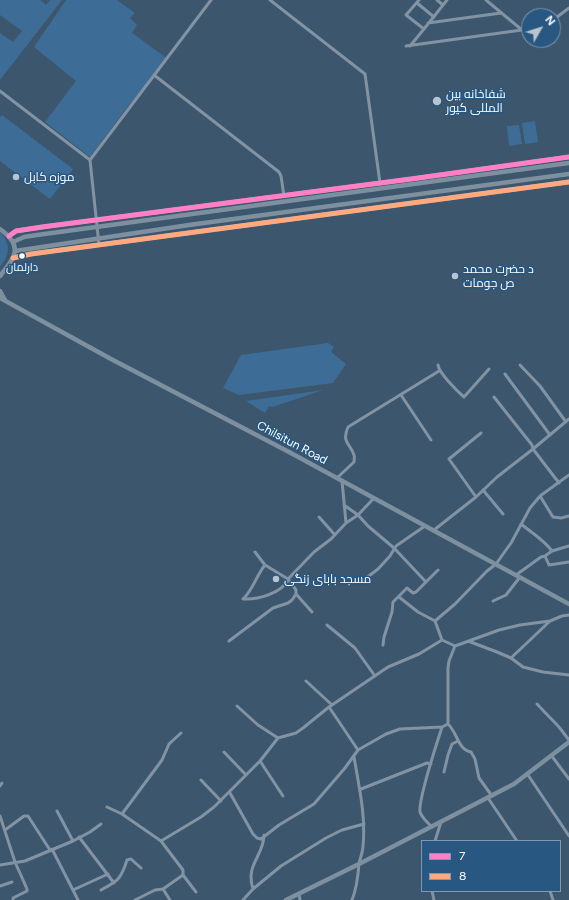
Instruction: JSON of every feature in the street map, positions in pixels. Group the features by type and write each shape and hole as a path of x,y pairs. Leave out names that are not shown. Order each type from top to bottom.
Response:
{"main road":[{"path":"13,242 24,237 380,186 569,157"},
{"path":"9,236 13,233 26,230 96,220 284,196 569,163"},
{"path":"15,251 99,238 569,174"},
{"path":"13,258 31,254 569,182"},
{"path":"380,186 382,199"},
{"path":"388,198 393,205"},
{"path":"0,229 9,236 13,242 15,251 13,258 0,276"},
{"path":"0,291 6,302"},
{"name":"Chilsitun Road","path":"0,299 434,530 569,604"},
{"path":"286,900 514,784 528,775 569,741"}],"street":[{"path":"99,245 90,160 211,0"},
{"path":"270,0 365,74 380,186"},
{"path":"437,0 443,5"},
{"path":"447,0 424,29 408,46 521,30"},
{"path":"486,0 521,29"},
{"path":"424,29 406,15 418,1 434,17"},
{"path":"428,23 501,13"},
{"path":"154,75 279,172 284,196"},
{"path":"0,91 90,160"},
{"path":"438,365 439,371 447,378 455,390 464,397 489,369"},
{"path":"434,530 476,497 497,477 568,421 540,386 520,365"},
{"path":"346,523 339,480 354,462 354,455 346,443 346,430 348,427 439,371"},
{"path":"505,374 550,435"},
{"path":"401,395 432,440"},
{"path":"494,397 532,445 533,450 559,483"},
{"path":"476,497 449,459 482,433"},
{"path":"435,621 455,604 487,570 496,564 511,543 530,508 540,496 569,475"},
{"path":"483,490 503,514"},
{"path":"540,496 554,517 561,518 569,516"},
{"path":"265,565 257,574 254,584 243,599 259,598 278,590 314,552 335,535 346,523 358,515 374,498"},
{"path":"344,506 358,515 368,526 394,548 426,582"},
{"path":"319,517 335,535"},
{"path":"521,524 547,544 552,551"},
{"path":"361,582 378,569 390,556 394,548 426,526"},
{"path":"493,601 506,595 518,576 541,556 545,556 562,547 569,546"},
{"path":"255,552 265,565 288,579 295,588 296,594 312,612"},
{"path":"545,556 549,565 552,566 569,562"},
{"path":"384,645 384,637 392,612 393,602 407,588 413,593 416,592 438,570"},
{"path":"229,642 273,608 288,603 296,594"},
{"path":"398,597 418,612 435,621 442,640 455,646 499,630 520,625 550,621 569,615"},
{"path":"511,658 550,621"},
{"path":"327,625 355,648 375,676"},
{"path":"161,841 201,817 221,801 260,761 278,738 296,733 330,706 388,667 419,654 442,640"},
{"path":"468,641 511,658 524,667 543,672 569,675"},
{"path":"455,646 448,668 448,724 452,728 463,748 466,751 471,752 475,760 479,778 516,840"},
{"path":"306,681 330,706 358,750"},
{"path":"537,704 559,727 569,741"},
{"path":"237,706 258,725 278,738"},
{"path":"230,793 250,825 253,834 257,838 261,839 264,835 314,804 354,757 358,750 386,734 400,729 442,727 448,724"},
{"path":"432,827 420,811 424,787 442,727"},
{"path":"122,814 162,760 169,744 181,733"},
{"path":"444,772 452,744 458,741"},
{"path":"224,752 246,775"},
{"path":"551,755 569,779"},
{"path":"352,900 359,874 364,824 361,790 354,757"},
{"path":"260,761 283,796"},
{"path":"361,790 427,763 431,764"},
{"path":"528,775 569,836"},
{"path":"202,780 221,801"},
{"path":"107,807 122,814 161,841 183,870 183,875 196,892"},
{"path":"56,811 73,841"},
{"path":"0,816 15,862 27,891 13,898 13,900"},
{"path":"5,830 24,816 28,816 51,850 78,900"},
{"path":"435,840 441,822"},
{"path":"0,865 26,861 73,841 101,824"},
{"path":"243,900 253,888 281,866 326,838 342,830 364,824"},
{"path":"253,888 250,878 252,864 264,841 264,835"},
{"path":"79,837 114,883"},
{"path":"101,890 114,883 123,874 127,860 131,859 141,868"},
{"path":"73,890 108,874"},
{"path":"136,900 155,890 163,889 183,875"},
{"path":"0,886 12,882"},
{"path":"163,889 170,900"},
{"path":"299,894 300,900"}],"shaded area":[{"path":"0,0 40,0 46,5 50,0 62,0 0,80 0,33 13,42 22,31 0,15"},
{"path":"66,0 117,0 135,13 130,18 137,25 132,33 168,59 125,110 90,157 45,122 76,81 34,47"},
{"path":"2,115 73,169 50,199 0,161 0,117"},
{"path":"535,121 538,142 525,144 522,123"},
{"path":"519,125 522,144 509,146 507,126"},
{"path":"0,232 4,236 8,249 6,258 0,267"},
{"path":"328,343 334,347 331,352 346,364 333,383 239,395 223,388 241,355"},
{"path":"323,390 273,407 269,406 265,413 246,401"}],"transit line":[{"name":"7","path":"9,236 16,231 42,227 569,157"},
{"name":"8","path":"13,258 31,254 569,182"}],"place":[{"name":"شفاخانه بین المللی کیور","path":"437,101"},
{"name":"موزه کابل","path":"16,177"},
{"name":"دارلمان","path":"22,256"},
{"name":"د حضرت محمد ص جومات","path":"455,276"},
{"name":"مسجد بابای زنگی","path":"276,579"}]}
